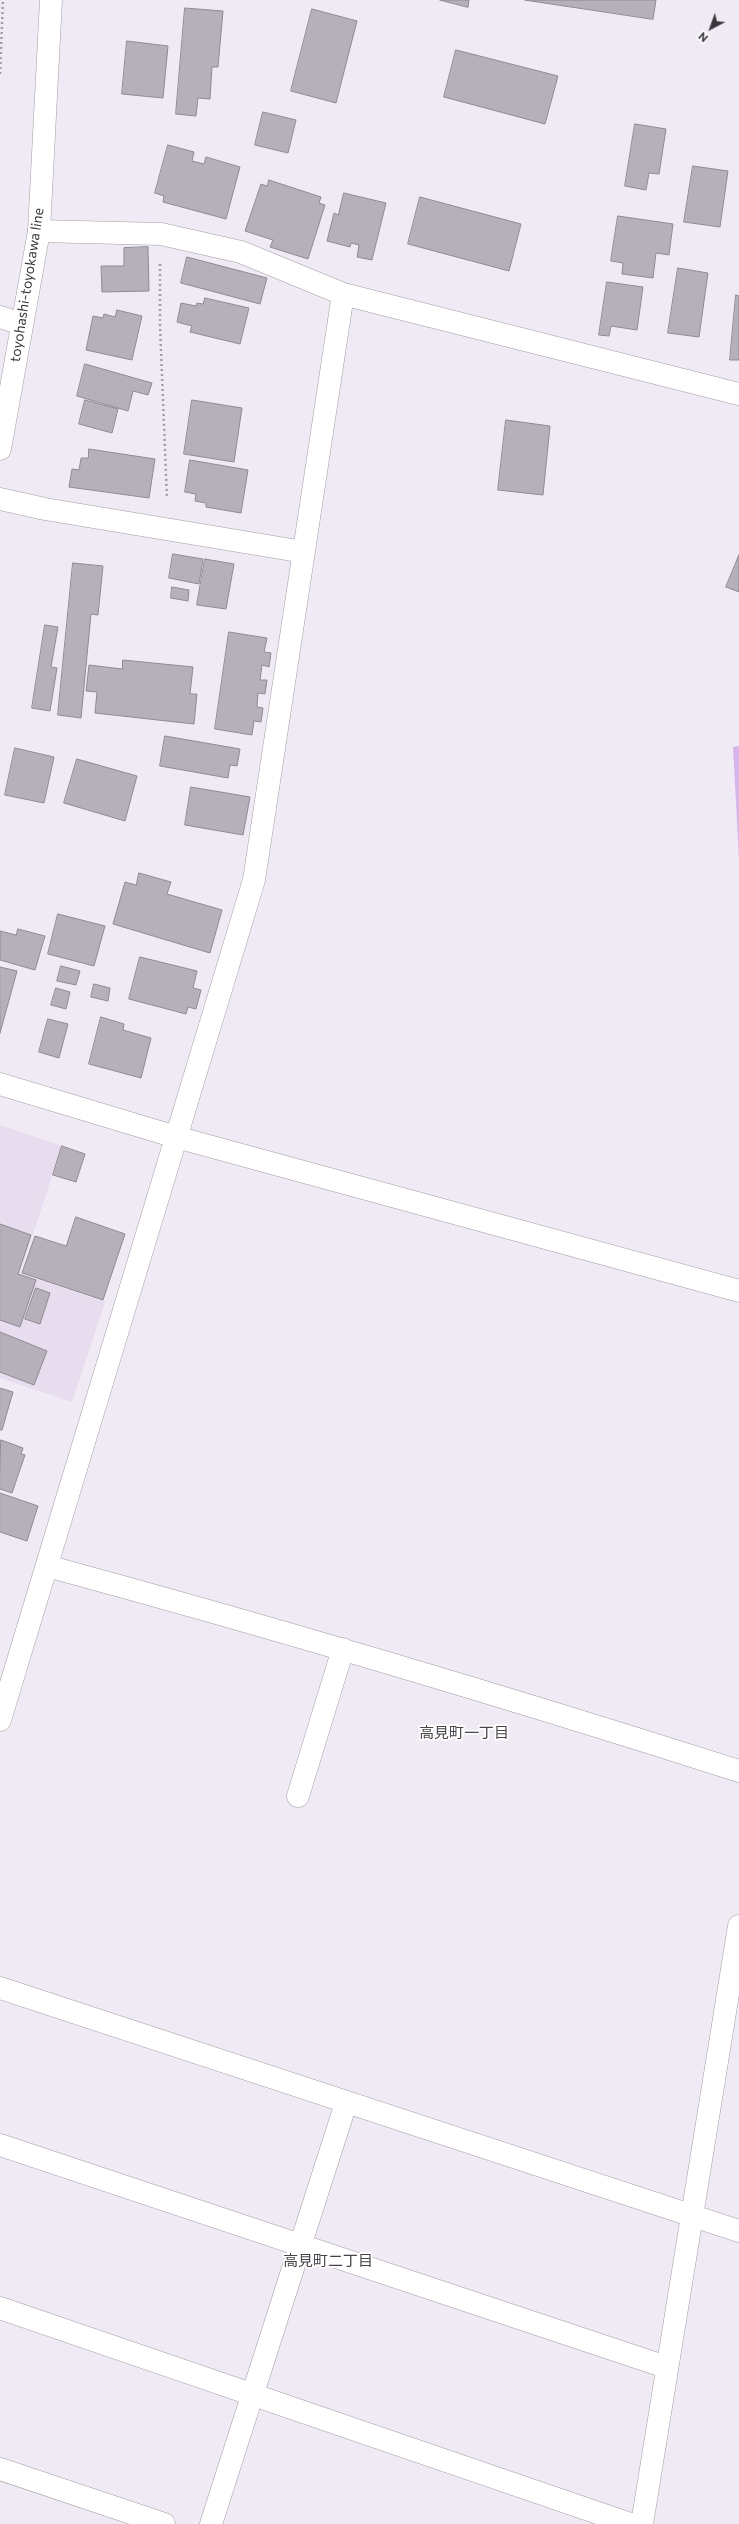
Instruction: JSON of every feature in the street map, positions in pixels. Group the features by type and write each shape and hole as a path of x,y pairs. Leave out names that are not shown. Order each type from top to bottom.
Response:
{"street":[{"name":"toyohashi-toyokawa line","path":"0,449 39,231 51,0"},
{"path":"39,231 161,234 241,252 343,294 739,394"},
{"path":"0,1720 254,880 343,294"},
{"path":"0,317 22,324"},
{"path":"0,499 45,509 304,552"},
{"path":"0,1084 176,1137 739,1291"},
{"path":"47,1566 531,1705 739,1771"},
{"path":"298,1796 343,1650"},
{"path":"642,2524 666,2367 739,1926"},
{"path":"0,1988 346,2103 739,2230"},
{"path":"211,2524 346,2103"},
{"path":"0,2145 301,2247 666,2367"},
{"path":"0,2308 630,2524"},
{"path":"0,2469 164,2524"}],"path":[{"path":"0,74 3,0"},
{"path":"161,234 160,326 168,530"}],"shaded area":[{"path":"739,746 739,859 733,747"},
{"path":"0,1125 62,1146 20,1273 105,1302 72,1402 0,1378"}],"building":[{"path":"440,0 469,0 468,7"},
{"path":"525,0 656,0 653,19"},
{"path":"185,8 223,11 218,67 212,67 210,99 198,98 196,116 176,114"},
{"path":"312,9 357,21 336,103 291,91"},
{"path":"127,41 168,46 163,98 122,94"},
{"path":"456,50 558,76 545,124 444,97"},
{"path":"263,112 296,120 288,153 255,145"},
{"path":"635,124 666,129 659,174 649,173 646,190 625,186"},
{"path":"168,145 194,152 192,161 204,164 206,157 240,167 226,219 163,202 164,196 155,193"},
{"path":"693,166 728,171 720,227 684,222"},
{"path":"269,180 321,197 319,203 325,205 308,259 270,247 273,240 245,231 261,184 267,186"},
{"path":"344,193 386,203 372,260 357,257 359,245 351,243 350,247 327,241 334,213 338,215"},
{"path":"420,197 521,224 509,271 408,244"},
{"path":"618,216 673,224 669,255 656,253 653,278 622,274 623,263 611,261"},
{"path":"148,247 149,291 102,292 101,266 124,266 124,248"},
{"path":"187,257 267,278 260,304 181,283"},
{"path":"678,268 708,273 699,337 668,333"},
{"path":"607,282 643,287 637,330 611,326 609,336 599,335"},
{"path":"736,295 739,296 739,360 730,360"},
{"path":"205,298 249,308 240,344 190,332 192,326 177,322 181,303 196,306 197,303 203,304"},
{"path":"117,310 142,316 132,360 86,350 93,316 103,318 104,314 115,317"},
{"path":"85,364 152,383 148,395 133,391 128,411 77,396"},
{"path":"85,400 118,409 112,433 79,424"},
{"path":"192,400 242,408 234,462 184,454"},
{"path":"506,420 550,426 543,495 498,490"},
{"path":"89,449 155,459 149,498 69,487 72,469 79,470 81,458 88,458"},
{"path":"190,460 248,470 241,513 206,507 206,503 195,501 196,494 185,492"},
{"path":"173,554 203,559 199,584 169,578"},
{"path":"739,555 739,592 726,587"},
{"path":"205,559 234,564 226,609 197,605"},
{"path":"73,563 103,566 98,615 91,614 81,718 58,715"},
{"path":"172,587 189,590 188,601 171,598"},
{"path":"45,625 58,627 51,667 57,668 50,711 32,708"},
{"path":"229,632 267,638 264,652 271,653 269,667 262,665 260,680 267,680 265,694 258,693 257,707 263,708 261,722 254,721 252,735 215,729"},
{"path":"123,660 193,667 190,694 197,694 194,724 95,713 97,692 86,691 89,665 122,669"},
{"path":"165,736 240,749 237,766 230,765 228,778 160,766"},
{"path":"15,748 54,757 44,803 5,795"},
{"path":"77,759 137,776 125,821 64,803"},
{"path":"191,787 250,797 243,835 185,825"},
{"path":"139,873 171,882 167,894 222,910 210,953 113,924 125,882 136,885"},
{"path":"58,914 105,926 94,966 48,954"},
{"path":"18,929 45,936 35,970 0,960 0,931 16,935"},
{"path":"140,957 197,971 193,988 201,990 196,1009 188,1007 186,1014 129,999"},
{"path":"61,966 80,971 76,985 57,981"},
{"path":"0,967 17,971 0,1033"},
{"path":"94,984 110,988 108,1001 91,997"},
{"path":"56,988 70,992 66,1009 51,1005"},
{"path":"101,1017 124,1024 123,1030 151,1038 141,1078 89,1064"},
{"path":"48,1019 68,1024 59,1058 39,1052"},
{"path":"62,1146 85,1154 76,1182 53,1175"},
{"path":"76,1217 125,1234 103,1300 22,1273 35,1236 66,1246"},
{"path":"0,1224 31,1235 18,1274 36,1280 20,1327 0,1320"},
{"path":"36,1288 50,1293 40,1324 25,1319"},
{"path":"0,1332 47,1351 34,1385 0,1372"},
{"path":"0,1388 13,1392 2,1430 0,1430"},
{"path":"1,1440 23,1448 21,1454 25,1455 12,1493 0,1489"},
{"path":"0,1493 38,1506 27,1541 0,1532"}],"district":[{"name":"高見町一丁目","path":"464,1733"},
{"name":"高見町二丁目","path":"328,2261"}]}
